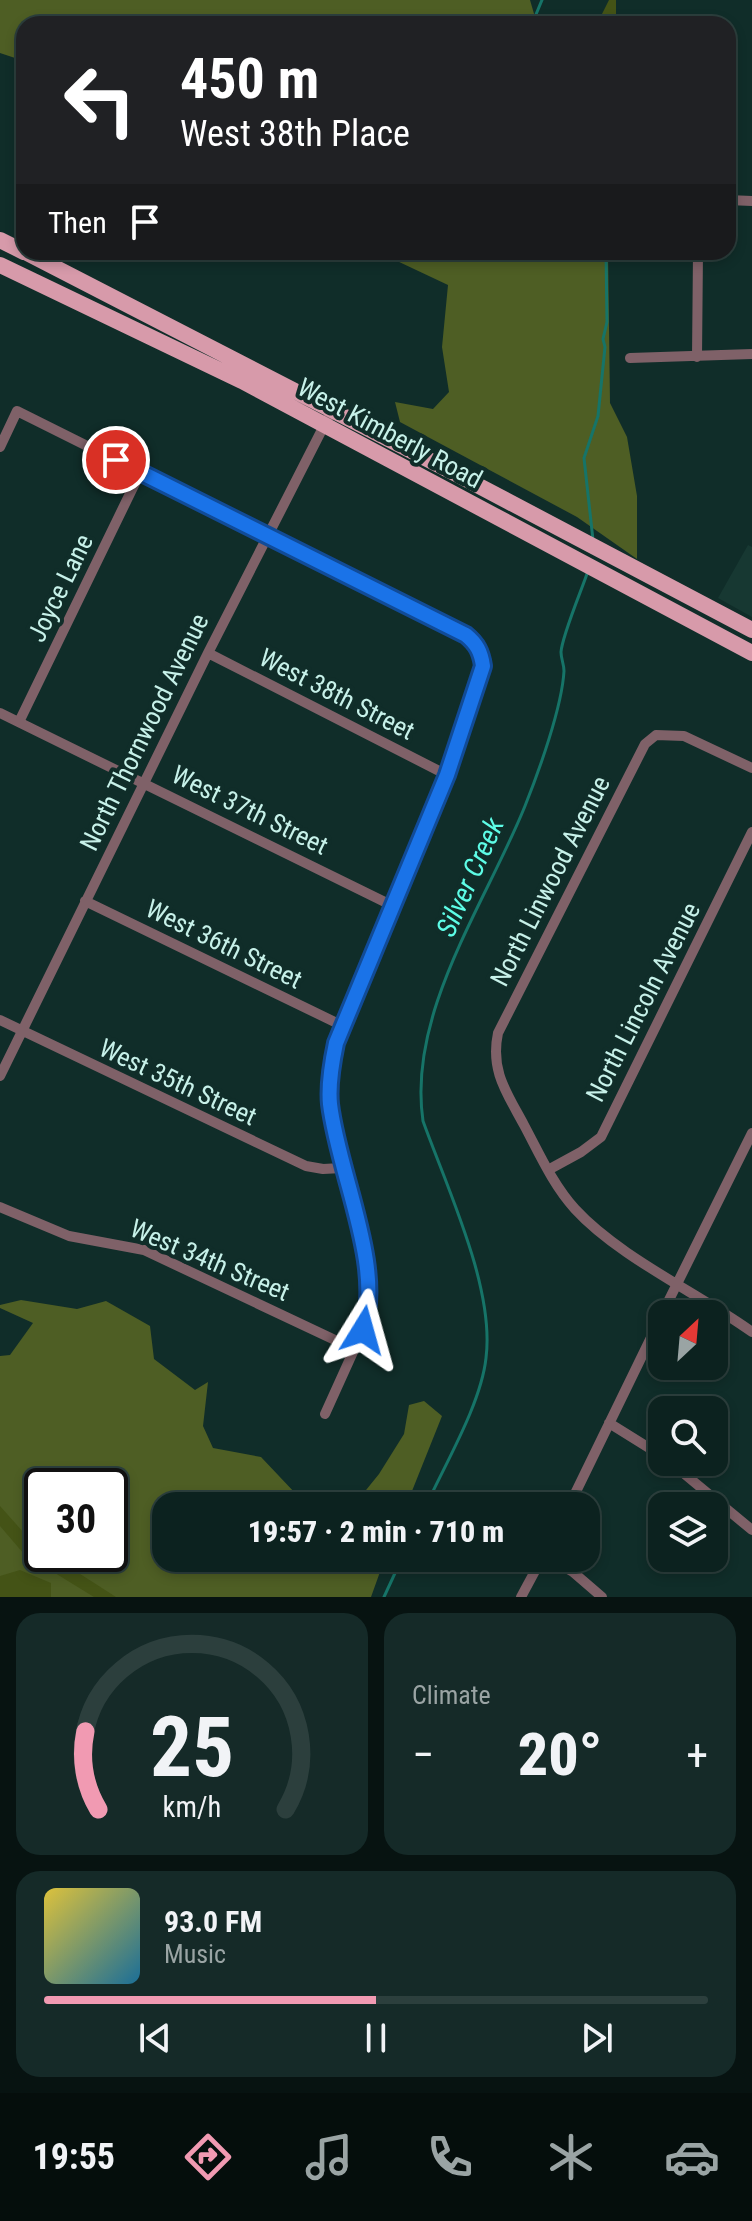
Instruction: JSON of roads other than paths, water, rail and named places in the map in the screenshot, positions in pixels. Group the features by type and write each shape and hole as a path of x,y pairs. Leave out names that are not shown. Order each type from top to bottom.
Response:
{"main road":[{"name":"West Kimberly Road","path":"39,260 328,417 566,554 752,653"},
{"name":"West Kimberly Road","path":"0,265 227,374 328,417 575,537 752,630"}],"street":[{"path":"697,357 698,260"},
{"path":"630,358 752,354"},
{"path":"0,447 17,411 466,635 476,643 481,654 483,666 447,775 336,1043 331,1068 330,1102 342,1168 363,1244 369,1311 325,1414"},
{"name":"North Thornwood Avenue","path":"0,1076 328,417"},
{"name":"Joyce Lane","path":"19,722 140,473"},
{"name":"West 38th Street","path":"208,653 447,775"},
{"name":"West 37th Street","path":"0,713 393,906"},
{"name":"North Linwood Avenue","path":"548,1170 500,1081 494,1053 498,1033 637,758 645,744 656,735 684,736 752,768"},
{"name":"North Lincoln Avenue","path":"548,1170 601,1137 752,832"},
{"name":"West 36th Street","path":"85,901 343,1026"},
{"name":"West 35th Street","path":"0,1020 306,1166 342,1168"},
{"path":"669,1300 752,1133"},
{"path":"548,1170 576,1211 625,1251 752,1332"},
{"name":"West 34th Street","path":"0,1207 69,1236 144,1250 354,1349"},
{"path":"576,1492 648,1343"},
{"path":"609,1423 648,1447"},
{"path":"687,1476 752,1530"},
{"path":"521,1597 534,1572"},
{"path":"573,1572 602,1597"}],"waterway":[{"name":"Silver Creek","path":"535,16 542,0"},
{"name":"Silver Creek","path":"593,540 584,458 598,416 607,322 606,260"},
{"name":"Silver Creek","path":"433,1492 477,1395 486,1358 487,1330 467,1238 423,1121 421,1080 427,1040 453,959 509,843 543,757 562,686 562,645 588,571"},
{"name":"Silver Creek","path":"384,1597 396,1572"}]}
